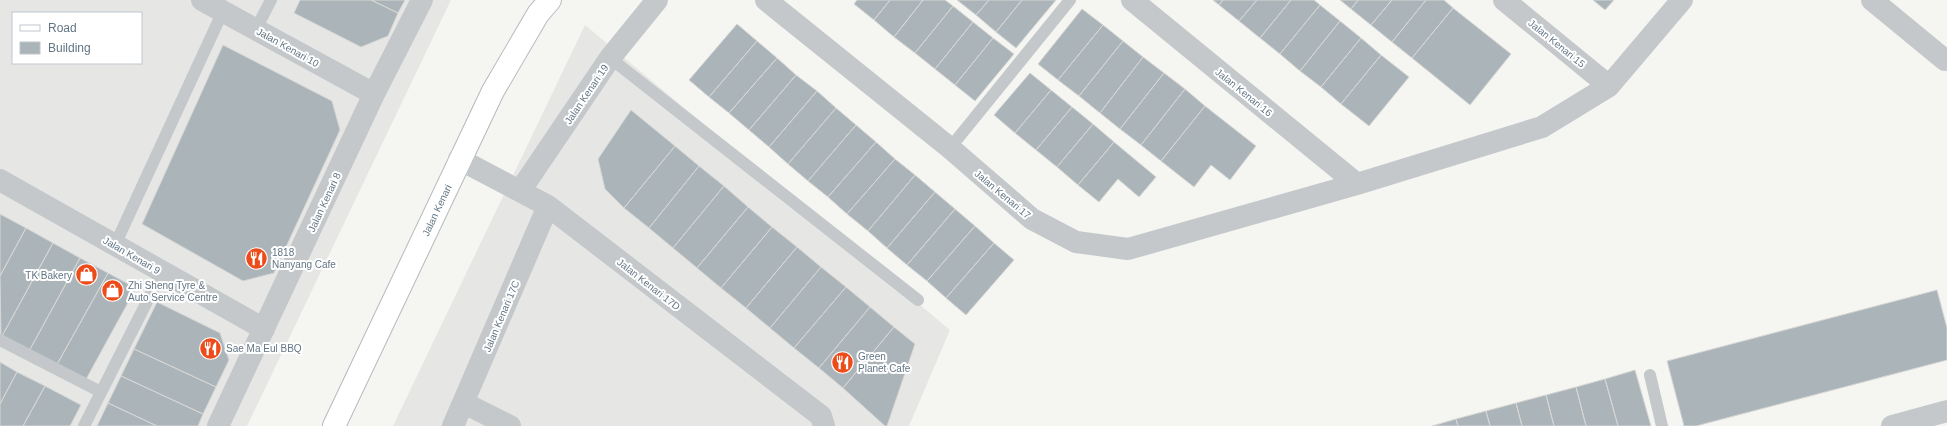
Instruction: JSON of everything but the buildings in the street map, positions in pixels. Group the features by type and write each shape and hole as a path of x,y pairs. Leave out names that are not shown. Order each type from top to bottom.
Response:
{"street":[{"name":"Jalan Kenari 10","path":"202,0 374,94"},
{"name":"Jalan Kenari 8","path":"218,426 374,94 422,0"},
{"name":"Jalan Kenari","path":"334,426 459,158 493,91 538,14 550,0"},
{"name":"Jalan Kenari 19","path":"520,191 610,58 657,0"},
{"name":"Jalan Kenari 17","path":"766,0 950,148 1032,219 1076,242 1128,249 1357,184 1542,127 1609,86 1682,0"},
{"name":"Jalan Kenari 16","path":"1132,0 1357,184"},
{"name":"Jalan Kenari 15","path":"1504,0 1609,86"},
{"path":"1872,0 1945,60"},
{"name":"Jalan Kenari 17D","path":"459,158 548,206 821,416 824,426"},
{"name":"Jalan Kenari 9","path":"0,180 264,329"},
{"name":"Jalan Kenari 17C","path":"453,426 548,206"},
{"path":"464,403 510,426"},
{"path":"1892,426 1915,423 1947,411"}],"lane":[{"path":"256,29 271,0"},
{"path":"950,148 1070,0"},
{"path":"115,245 223,11"},
{"path":"610,58 918,300"},
{"path":"84,426 162,272"},
{"path":"0,340 101,392"},
{"path":"1650,375 1662,426"}],"shaded area":[{"path":"0,0 451,0 247,426 0,426"},
{"path":"585,25 950,330 909,426 393,426"}],"place":[{"name":"1818 Nanyang Cafe","path":"256,258"},
{"name":"TK Bakery","path":"87,275"},
{"name":"Zhi Sheng Tyre & Auto Service Centre","path":"113,291"},
{"name":"Sae Ma Eul BBQ","path":"210,348"},
{"name":"Green Planet Cafe","path":"843,362"}]}
